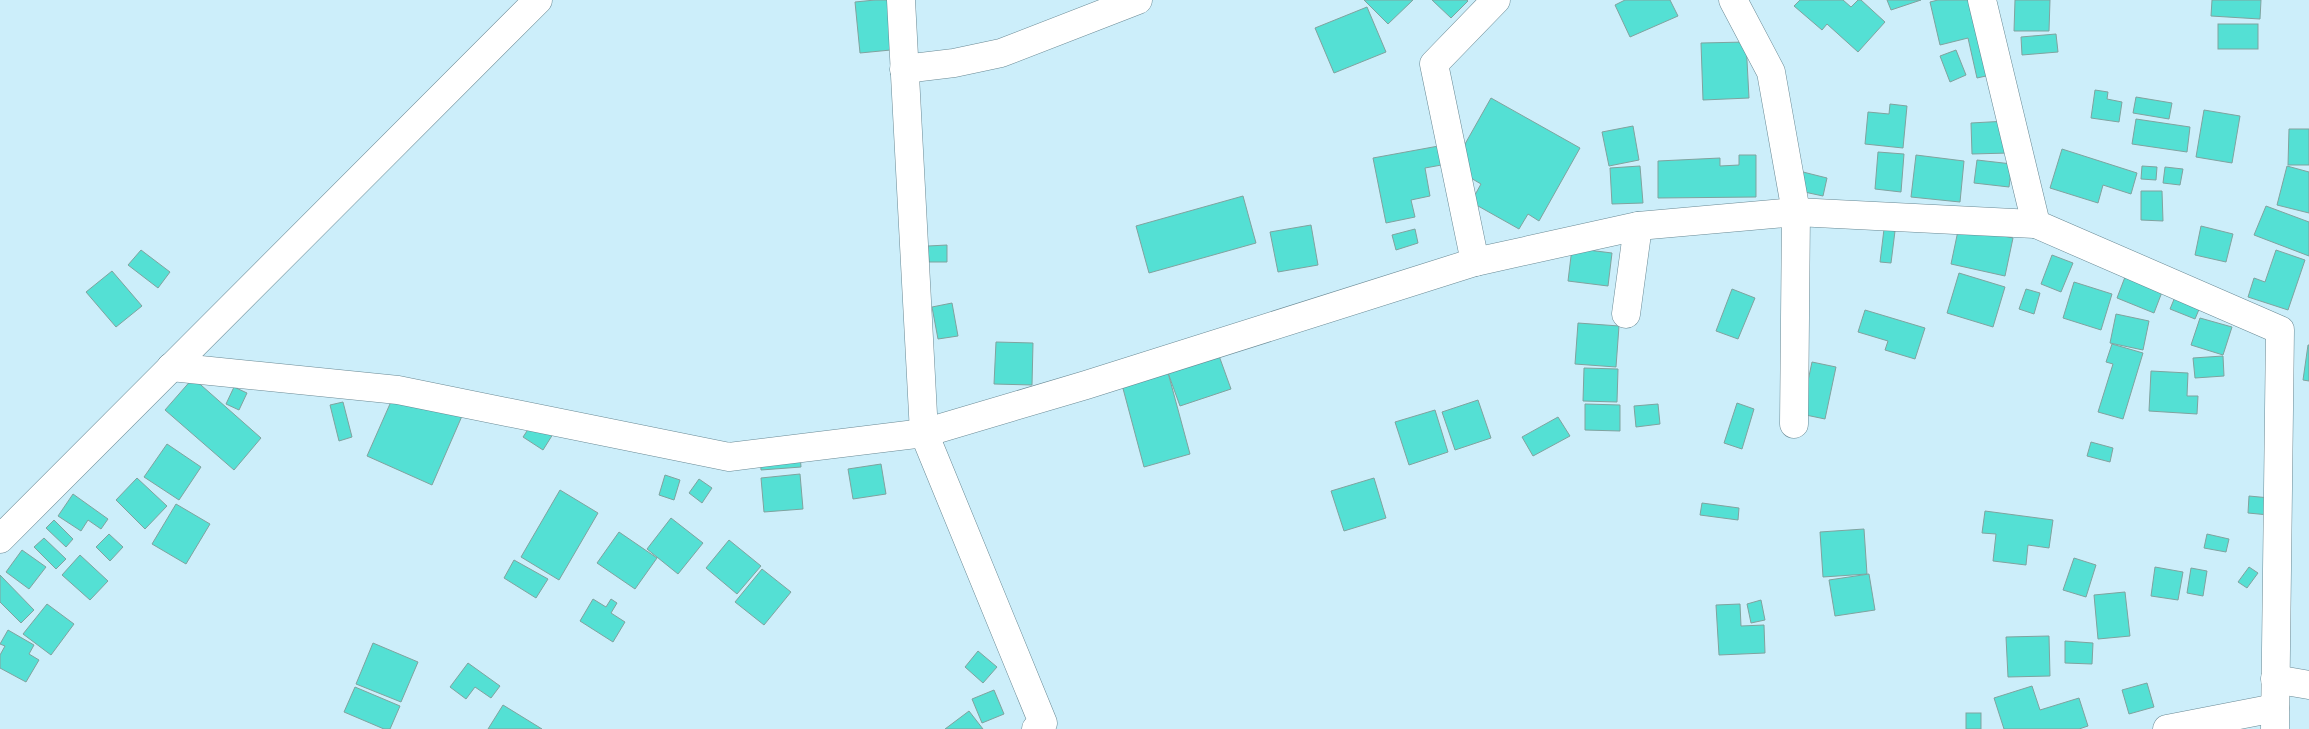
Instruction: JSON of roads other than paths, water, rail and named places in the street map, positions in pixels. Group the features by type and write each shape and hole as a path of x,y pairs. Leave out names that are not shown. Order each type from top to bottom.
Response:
{"street":[{"path":"0,539 538,0"},
{"path":"901,0 924,433 1043,723 1036,729"},
{"path":"904,68 954,64 1000,54 1138,0"},
{"path":"1475,262 1434,64 1496,0"},
{"path":"1733,0 1771,72 1796,212 1794,424"},
{"path":"1982,0 2036,224"},
{"path":"171,367 398,390 729,457 924,433 1086,385 1475,262 1638,226 1796,212 2036,224 2280,330 2275,719 2167,729"},
{"path":"1626,314 1638,226"},
{"path":"2275,679 2309,685"}]}
